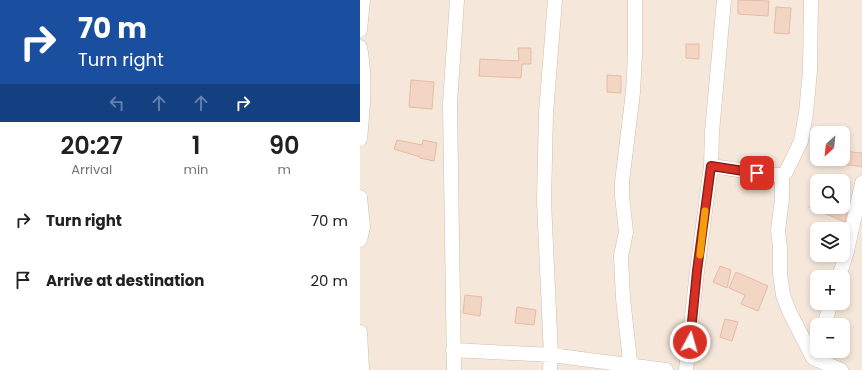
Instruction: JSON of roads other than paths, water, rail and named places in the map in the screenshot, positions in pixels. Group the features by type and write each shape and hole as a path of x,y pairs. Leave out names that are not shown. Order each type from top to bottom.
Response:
{"street":[{"path":"360,30 363,0"},
{"path":"454,370 450,103 457,0"},
{"path":"550,370 551,355 544,201 546,113 555,0"},
{"path":"631,368 623,298 622,256 626,232 622,182 633,92 636,0"},
{"path":"686,370 711,166 712,132 724,0"},
{"path":"711,166 773,175 782,175 786,172 802,141 810,71 811,0"},
{"path":"360,47 364,81 364,99 360,139"},
{"path":"782,175 782,199 778,230 780,274 783,295 789,311 810,352"},
{"path":"841,270 847,251 862,183"},
{"path":"360,197 363,227 360,240"},
{"path":"360,332 362,370"},
{"path":"453,350 551,355 631,368 666,370"},
{"path":"813,358 841,370"}]}
